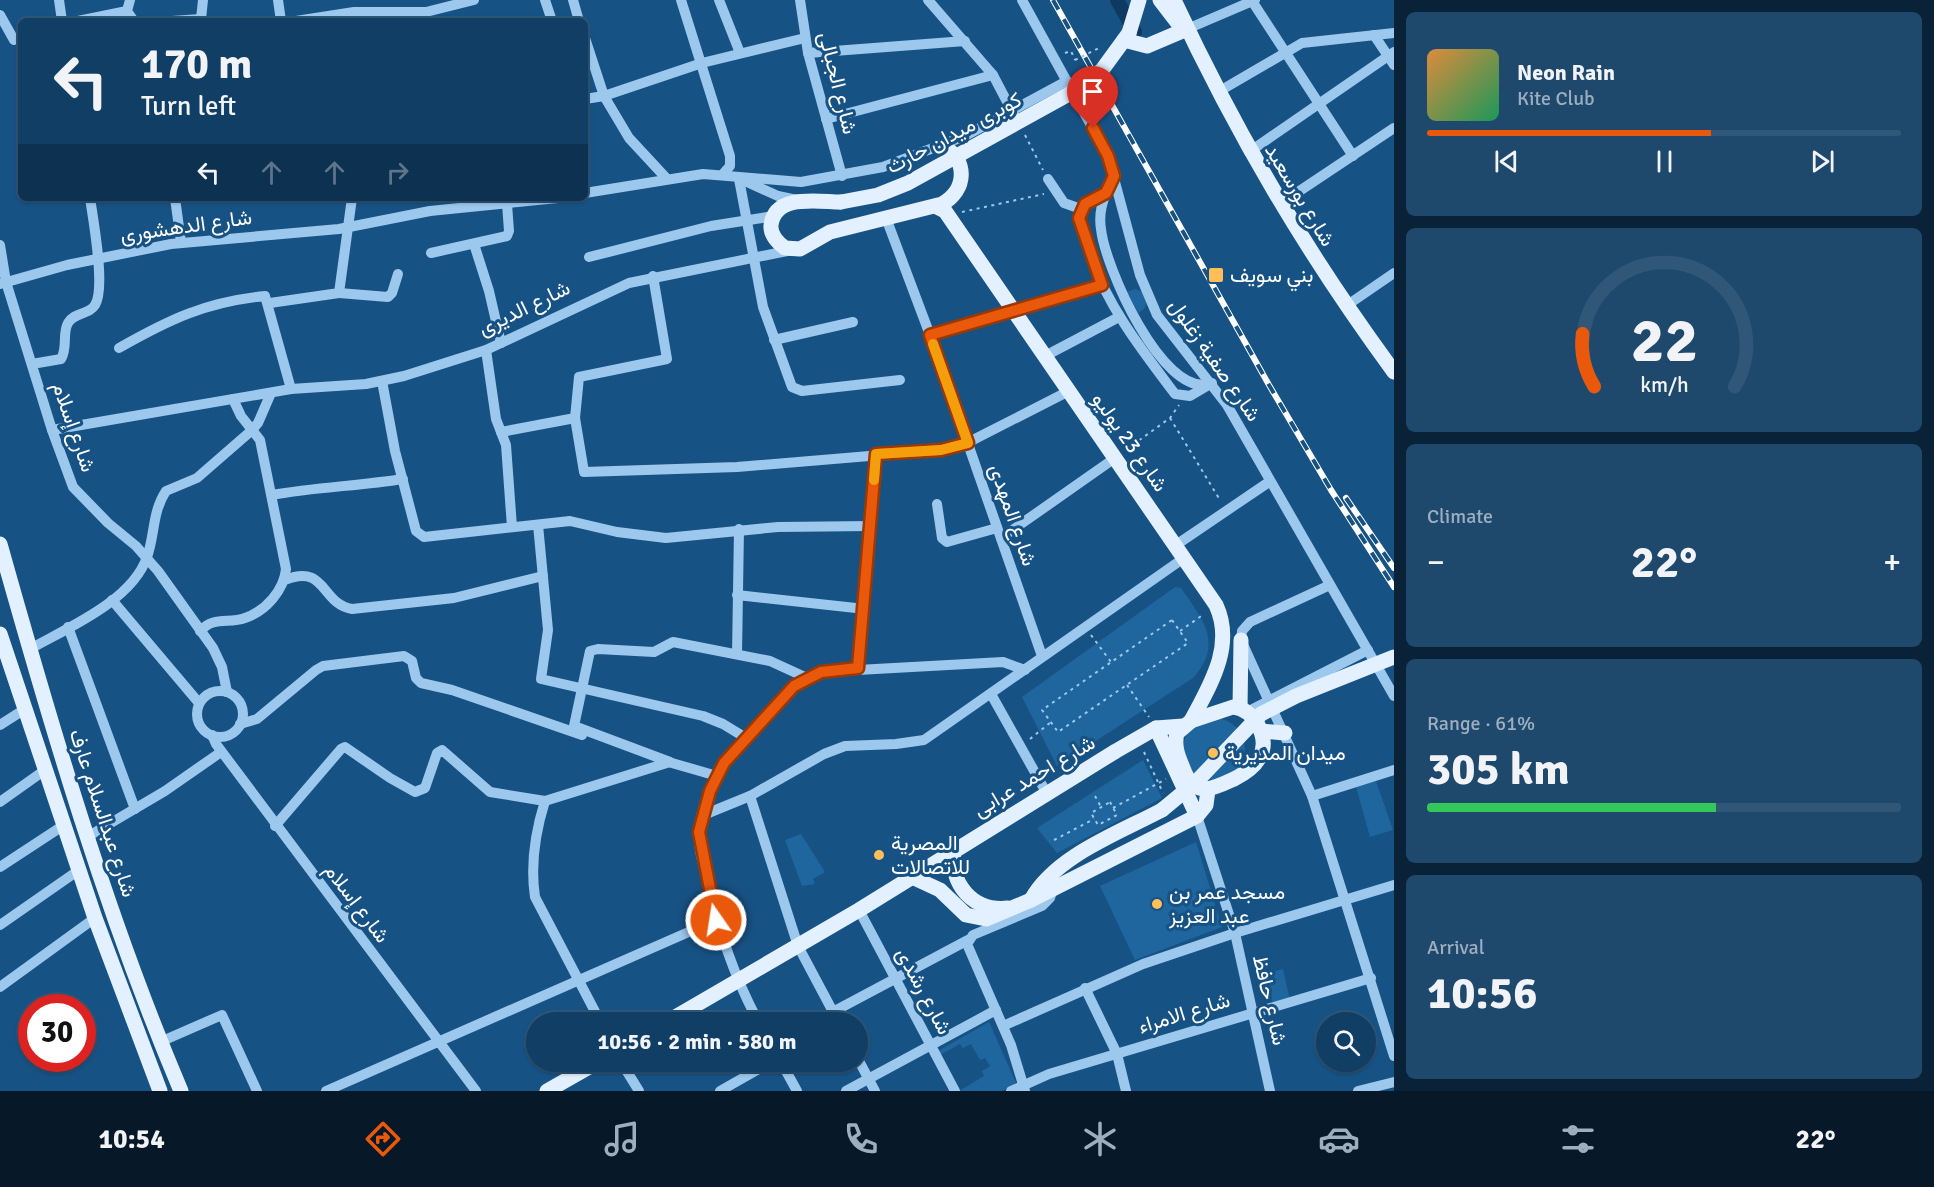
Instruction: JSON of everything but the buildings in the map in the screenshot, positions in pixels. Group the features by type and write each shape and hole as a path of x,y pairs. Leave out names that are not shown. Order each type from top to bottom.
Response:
{"main road":[{"name":"كوبرى ميدان حارث","path":"800,201 841,202 871,197 908,183 1078,89 1102,70 1121,46 1134,19 1139,0"},
{"name":"شارع بورسعيد","path":"1160,0 1175,21 1187,29"},
{"name":"شارع بورسعيد","path":"1174,0 1249,152 1346,306 1394,372"},
{"path":"1124,40 1148,46 1187,29"},
{"path":"941,210 958,189 962,175 955,154 943,146"},
{"path":"792,250 777,243 772,234 771,225 774,216 781,208 800,201"},
{"name":"شارع الديرى","path":"792,250 800,249 830,232 886,218 941,210"},
{"name":"شارع 23 يوليو","path":"941,210 1013,310 1216,605 1222,618 1220,663 1187,723"},
{"name":"شارع عبدالسلام عارف","path":"0,544 87,837 160,1042 181,1091"},
{"name":"شارع عبدالسلام عارف","path":"1,640 95,918 160,1091"},
{"path":"1241,640 1251,718 1262,753 1256,766 1208,790 1192,784 1175,748 1177,733 1187,723 1233,707 1251,718 1285,733"},
{"path":"1031,900 1043,881 1063,864 1164,805 1197,781 1261,714 1296,696 1394,657"},
{"name":"شارع احمد عرابى","path":"684,1012 798,946 1046,792 1138,738 1156,728 1187,723"},
{"path":"1156,728 1197,816"},
{"path":"912,877 940,890 959,910 972,918 992,917 1031,900 1197,816 1206,805 1208,790"},
{"path":"954,850 955,875 968,896 990,908 1013,907"},
{"path":"547,1091 580,1072"}],"street":[{"path":"59,0 62,18"},
{"path":"203,0 203,18"},
{"path":"278,0 281,18"},
{"path":"352,0 354,12"},
{"path":"319,18 354,12 426,12 474,0"},
{"path":"545,0 550,18"},
{"path":"573,0 578,18"},
{"path":"681,0 730,156 730,166 722,175"},
{"path":"719,0 740,53"},
{"name":"شارع الجبالى","path":"800,0 808,53 842,176"},
{"path":"928,0 993,75 1021,127"},
{"name":"شارع صفية زغلول","path":"1022,0 1113,169 1133,252 1148,296 1168,332 1212,383 1394,696"},
{"path":"1187,29 1253,1 1353,156"},
{"path":"87,18 128,5"},
{"path":"0,15 14,40"},
{"path":"1218,93 1285,51 1311,41 1394,33"},
{"path":"1249,152 1318,104 1392,58 1374,35"},
{"path":"588,99 604,96 702,63 805,38"},
{"path":"808,53 965,41"},
{"path":"588,47 604,96 629,138 667,179"},
{"path":"826,119 993,75"},
{"path":"588,192 703,174 739,179 801,182 883,167 943,146 1012,113 1067,81"},
{"path":"959,162 1075,96"},
{"path":"1280,204 1394,128"},
{"path":"1113,169 1113,182 1106,193 1100,219 1102,238 1115,278 1131,312 1151,343 1182,379 1194,385 1212,383"},
{"path":"739,179 763,307 792,387 796,391 900,380"},
{"name":"كوبرى ميدان حارث","path":"739,179 778,196 800,201"},
{"path":"1047,179 1068,206 1081,209"},
{"path":"1106,193 1089,201 1081,209 1079,218 1102,285 1119,317 1175,394 1180,396 1194,394 1212,383"},
{"path":"32,364 61,359 68,323 75,316 94,307 98,298 98,258 90,201"},
{"path":"175,201 182,243"},
{"path":"339,293 352,201"},
{"name":"شارع الدهشورى","path":"2,281 98,258 182,243 347,228 430,211 532,201"},
{"path":"431,253 507,236 509,231 507,204"},
{"path":"589,257 745,220 774,216"},
{"name":"شارع المهدى","path":"886,218 930,335 1042,656"},
{"path":"474,244 489,291 501,343"},
{"name":"شارع إسلام","path":"0,245 2,281 73,487 108,523 147,557 218,657 227,692"},
{"name":"شارع الديرى","path":"52,430 291,389 382,381 486,350 608,291 653,276 792,250"},
{"path":"1346,306 1394,273"},
{"path":"270,303 339,293 388,297 392,293 398,274"},
{"path":"653,276 668,359 579,377 575,418 582,469 586,472 737,467 941,450 968,443 1069,391"},
{"path":"930,335 1102,285"},
{"path":"119,348 171,319 227,301 266,296 270,303 291,389"},
{"path":"1045,356 1119,317"},
{"path":"774,340 854,322"},
{"path":"486,350 496,420 506,446 512,527"},
{"path":"382,381 416,531 424,537 570,521 616,532 666,537 739,529 871,526"},
{"path":"30,650 112,600 135,578 147,557 154,516 166,492 197,477 253,429 264,413 271,393"},
{"path":"200,631 212,622 242,619 252,615 275,596 285,580 286,569 260,440 241,416 233,399"},
{"path":"501,432 575,418"},
{"path":"858,668 865,609 876,454"},
{"path":"937,504 942,538 947,542 999,533 1115,458"},
{"path":"272,495 325,486 359,486 403,479"},
{"path":"701,816 750,796 824,754 845,746 896,744 924,740 1085,626 1180,552 1227,511 1269,483"},
{"path":"538,525 548,630 540,677 544,681 703,716 723,724 746,738"},
{"path":"737,654 739,529"},
{"path":"285,580 298,574 313,578 340,603 352,609 454,598 543,576"},
{"path":"1330,585 1250,622 1242,631 1241,640 1312,796 1394,1056"},
{"path":"737,595 865,609"},
{"path":"112,600 199,703 198,722 212,735 231,734 240,724 257,719 323,666 404,656 412,660 416,678 422,683 452,690 564,729 717,776"},
{"path":"68,627 135,809"},
{"path":"670,762 574,726 583,689 587,656 593,649 654,652 674,642 782,665 807,678"},
{"path":"1251,718 1269,700 1368,650"},
{"path":"1251,718 1274,712 1374,661"},
{"path":"754,1012 738,981 716,920 699,840 701,816 724,763 783,696 807,678 821,672 858,668 917,668 1003,662 1025,670"},
{"path":"1321,674 1327,685"},
{"path":"199,703 214,691 227,692 241,705 240,724"},
{"path":"991,694 1046,792"},
{"path":"0,725 25,709"},
{"name":"شارع إسلام","path":"212,735 221,752 275,826 476,1091"},
{"path":"275,826 345,747 415,792 425,788 437,753 442,750 490,792 544,801 670,762"},
{"path":"87,837 135,809 221,752"},
{"path":"0,802 45,770"},
{"path":"1312,796 1394,770"},
{"path":"750,796 798,946 832,1012 968,940 973,935 1042,906 1050,898 1053,889"},
{"path":"544,801 535,832 533,883 535,897 596,1012"},
{"name":"شارع حافظ","path":"1197,816 1235,933 1270,1091"},
{"path":"0,867 64,825"},
{"path":"0,925 79,870"},
{"path":"1003,1026 1143,964 1235,933 1394,885"},
{"name":"شارع رشدى","path":"859,909 955,1091"},
{"path":"0,987 95,918"},
{"path":"326,1091 339,1088 436,1041 716,920"},
{"path":"968,940 968,951 1003,1026 1024,1088"},
{"name":"شارع الامراء","path":"1011,1091 1117,1054 1371,978"},
{"path":"1085,988 1117,1054 1126,1091"},
{"path":"846,1091 996,1010"},
{"path":"160,1042 222,1015 257,1091"},
{"path":"627,1072 639,1091"},
{"path":"720,1091 753,1072"},
{"path":"786,1072 796,1091"},
{"path":"864,1072 875,1091"},
{"path":"1358,1091 1394,1082"}],"path":[{"path":"1068,59 1065,53 1071,51 1075,60 1106,45"},
{"path":"1021,127 1047,179"},
{"path":"941,210 1056,191"},
{"path":"1115,458 1170,418 1178,409 1180,396"},
{"path":"1170,418 1227,511"},
{"path":"1180,632 1216,605"},
{"path":"1172,620 1180,632 1188,643 1058,732 1042,710 1172,620"},
{"path":"1085,626 1111,662"},
{"path":"1127,685 1156,728"},
{"path":"1020,746 1051,722"},
{"path":"1138,738 1158,783 1164,805"},
{"path":"1113,808 1177,774"},
{"path":"1095,796 1101,807"},
{"path":"1110,802 1117,814 1098,825 1091,813 1101,807 1110,802"},
{"path":"1054,840 1094,819"}],"shaded area":[{"path":"1135,289 1143,292 1147,302 1144,309 1138,313 1127,292"},
{"path":"1175,587 1181,588 1203,621 1207,632 1209,643 1202,665 1193,678 1057,766 1022,697"},
{"path":"1214,718 1226,720 1236,727 1243,737 1245,749 1243,761 1236,771 1226,778 1214,780 1202,778 1192,771 1185,761 1183,749 1185,737 1192,727 1202,720"},
{"path":"1143,760 1162,798 1057,853 1037,828"},
{"path":"1376,781 1393,830 1370,837 1356,787"},
{"path":"801,834 825,872 813,879 815,884 802,886 785,840"},
{"path":"1196,842 1222,927 1135,960 1100,886"},
{"path":"1283,969 1290,1000 1273,1004 1265,974"},
{"path":"989,1022 1016,1083 1002,1091 959,1091 984,1076 982,1071 990,1066 985,1058 980,1060 971,1044 963,1048 960,1044 940,1055 938,1051"}],"waterway":[{"path":"1117,0 1135,32"}],"railway":[{"path":"1053,0 1269,385 1331,490 1394,587"},
{"path":"1346,498 1394,568"}],"slow traffic":[{"path":"874,480 876,454 941,450 956,448 968,443 933,344"}],"place":[{"name":"بني سويف","path":"1216,275"},
{"name":"ميدان المديرية","path":"1213,753"},
{"name":"المصرية للاتصالات","path":"879,855"},
{"name":"مسجد عمر بن عبد العزيز","path":"1157,904"}],"route":[{"path":"716,920 699,832 701,816 710,791 724,763 794,686 821,672 858,668 865,609 876,454 941,450 956,448 968,443 930,335 1102,285 1079,218 1085,204 1106,193 1114,176 1108,156 1093,128"}]}
